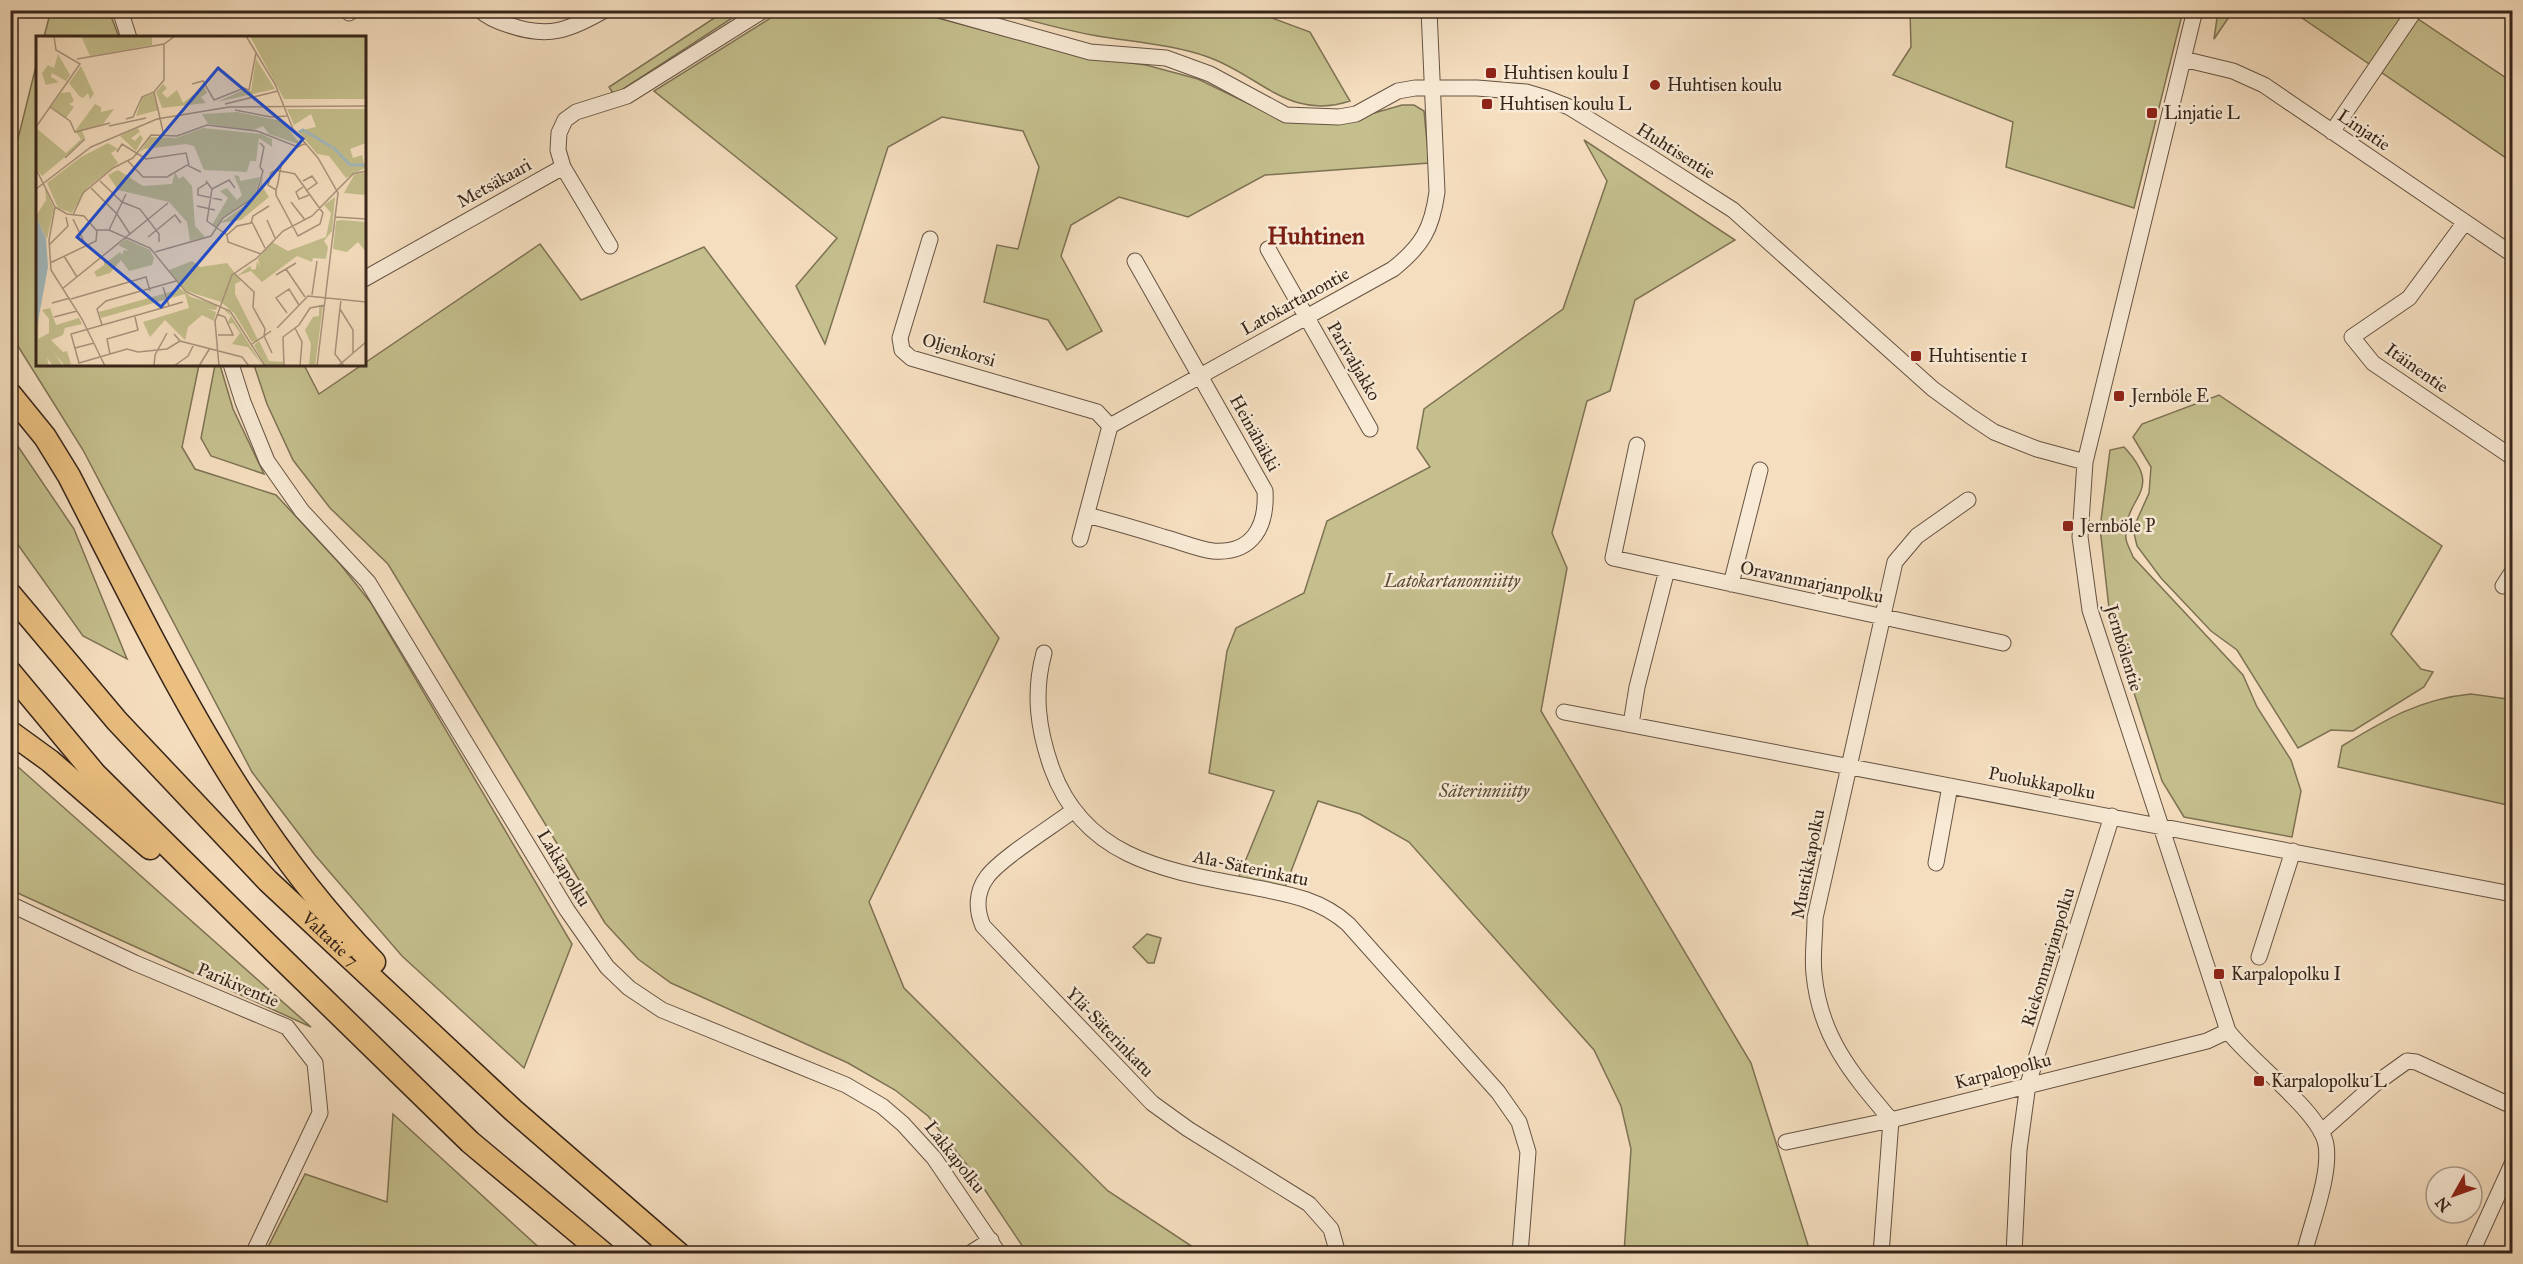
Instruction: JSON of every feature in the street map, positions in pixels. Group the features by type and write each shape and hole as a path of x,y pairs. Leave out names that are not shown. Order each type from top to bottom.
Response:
{"highway":[{"path":"10,394 45,437 69,476 195,720 249,808 332,916 443,1032 513,1110"},
{"name":"Valtatie 7","path":"10,594 117,721 268,881 513,1110 679,1254"},
{"path":"10,672 95,774 267,944 470,1142 604,1254"},
{"path":"10,732 50,761 205,896 267,944"}],"street":[{"path":"120,10 128,36"},
{"path":"480,10 498,22 519,29 549,34 562,32 605,10"},
{"path":"610,246 563,167 558,150 559,133 571,114 627,96 764,10"},
{"name":"Huhtisentie","path":"940,10 1090,52 1166,58 1210,74 1286,115 1339,117 1356,114 1398,91 1432,88 1526,92 1569,107 1733,210 1933,389 1970,416 1994,432 2037,449 2085,462"},
{"name":"Latokartanontie","path":"1110,426 1393,269 1413,253 1425,237 1435,210 1437,192 1429,10"},
{"name":"Jernbölentie","path":"2195,10 2085,462 2080,537 2091,610 2228,1031 2250,1057 2306,1111 2321,1132 2326,1146 2324,1174 2304,1254"},
{"path":"2332,132 2415,10"},
{"name":"Linjatie","path":"2183,59 2202,62 2250,78 2512,254"},
{"name":"Metsäkaari","path":"366,278 563,167"},
{"name":"Itäinentie","path":"2465,222 2409,298 2352,337 2373,363 2512,458"},
{"name":"Oljenkorsi","path":"930,239 900,338 902,350 912,358 1097,412 1110,426"},
{"name":"Parivaljakko","path":"1268,249 1370,429"},
{"name":"Heinähäkki","path":"1087,515 1212,551 1235,549 1259,531 1266,513 1265,491 1135,261"},
{"name":"Lakkapolku","path":"232,366 243,402 267,461 302,511 368,582 567,910 607,967 629,988 662,1010 846,1085 882,1106 903,1124 934,1158 999,1254"},
{"path":"1080,540 1110,426"},
{"name":"Oravanmarjanpolku","path":"1637,446 1613,558 2003,643"},
{"path":"1731,584 1760,470"},
{"name":"Mustikkapolku","path":"1891,1120 1848,1069 1824,1026 1814,974 1815,918 1881,617 1899,554 1917,536 1968,500"},
{"path":"1632,724 1637,687 1667,570"},
{"path":"2503,586 2512,572"},
{"name":"Ala-Säterinkatu","path":"1044,653 1036,696 1042,734 1062,792 1074,810 1106,840 1134,859 1176,873 1304,898 1325,906 1348,924 1498,1092 1519,1122 1525,1138 1528,1166 1520,1254"},
{"name":"Puolukkapolku","path":"1564,712 2512,894"},
{"path":"1936,863 1950,786"},
{"name":"Ylä-Säterinkatu","path":"1074,810 987,877 980,889 978,904 983,926 1152,1103 1188,1130 1309,1204 1330,1229 1338,1254"},
{"name":"Riekonmarjanpolku","path":"2014,1254 2019,1150 2028,1084 2112,816"},
{"path":"2259,957 2292,852"},
{"name":"Parikiventie","path":"10,904 135,963 287,1027 315,1063 320,1113 253,1254"},
{"name":"Karpalopolku","path":"1786,1142 1891,1120 2207,1041 2228,1031"},
{"path":"2321,1132 2375,1084 2407,1061 2416,1062 2512,1106"},
{"path":"1881,1254 1891,1120"},
{"path":"2471,1254 2512,1164"},
{"path":"969,1254 991,1240"}],"green space":[{"path":"51,10 109,11 119,36 44,36"},
{"path":"787,10 912,11 1078,56 1146,65 1198,79 1282,120 1343,122 1402,105 1414,105 1424,111 1429,163 1265,175 1188,217 1119,197 1071,225 1061,256 1102,331 1067,350 1048,320 984,302 997,245 1018,249 1039,167 1023,131 942,117 888,147 825,344 796,286 837,238 654,91 780,12"},
{"path":"720,11 743,11 614,95 609,87 719,15"},
{"path":"994,11 1253,11 1310,32 1350,101 1329,106 1292,101 1208,57 1165,46 1080,33"},
{"path":"1910,11 2183,11 2134,208 2006,167 2013,122 1893,75 1911,47"},
{"path":"2218,11 2233,11 2214,39"},
{"path":"2292,11 2406,11 2512,82 2512,162"},
{"path":"36,66 36,366 199,366 182,447 195,469 276,495 340,564 371,603 572,944 524,1068 402,956 315,855 252,772 83,450 11,335 11,167"},
{"path":"1584,140 1735,240 1635,300 1610,391 1587,401 1552,533 1567,568 1541,711 1751,1063 1808,1245 1801,1254 1624,1253 1631,1149 1621,1106 1594,1050 1409,842 1360,814 1318,801 1285,887 1238,879 1274,791 1209,773 1227,651 1236,628 1304,593 1327,521 1430,467 1417,448 1424,409 1563,309 1607,181"},
{"path":"540,244 581,300 704,247 999,638 869,902 904,988 1108,1191 1202,1253 1027,1253 975,1175 928,1116 895,1090 848,1063 671,983 638,959 605,923 388,564 330,508 293,460 267,404 254,366 305,366 319,394 360,366 366,366 366,362"},
{"path":"215,366 220,366 233,409 264,474 211,456 201,438"},
{"path":"2219,395 2442,546 2391,634 2421,669 2433,672 2424,687 2353,731 2331,730 2298,748 2237,650 2211,631 2161,578 2137,546 2133,529 2149,493 2151,467 2133,437 2142,424"},
{"path":"11,436 74,529 127,659 83,636 11,535"},
{"path":"2124,447 2136,462 2142,475 2140,494 2127,524 2128,546 2133,557 2243,675 2257,707 2291,760 2301,791 2292,837 2184,817 2162,781 2110,617 2100,528 2110,450"},
{"path":"2471,694 2507,699 2512,694 2512,806 2338,767 2342,746 2373,728 2419,706"},
{"path":"11,762 17,766 311,1027 11,890"},
{"path":"1147,934 1161,938 1154,963 1148,963 1133,947"},
{"path":"393,1114 545,1253 265,1253 305,1174 387,1202"}],"place":[{"name":"Huhtisen koulu I","path":"1491,73"},
{"name":"Huhtisen koulu","path":"1655,85"},
{"name":"Huhtisen koulu L","path":"1487,104"},
{"name":"Linjatie L","path":"2152,113"},
{"name":"Huhtisentie 1","path":"1916,356"},
{"name":"Jernböle E","path":"2119,396"},
{"name":"Jernböle P","path":"2068,526"},
{"name":"Karpalopolku I","path":"2219,974"},
{"name":"Karpalopolku L","path":"2259,1081"}],"district":[{"name":"Huhtinen","path":"1316,236"}],"park label":[{"name":"Latokartanonniitty","path":"1452,581"},
{"name":"Säterinniitty","path":"1484,791"}]}
